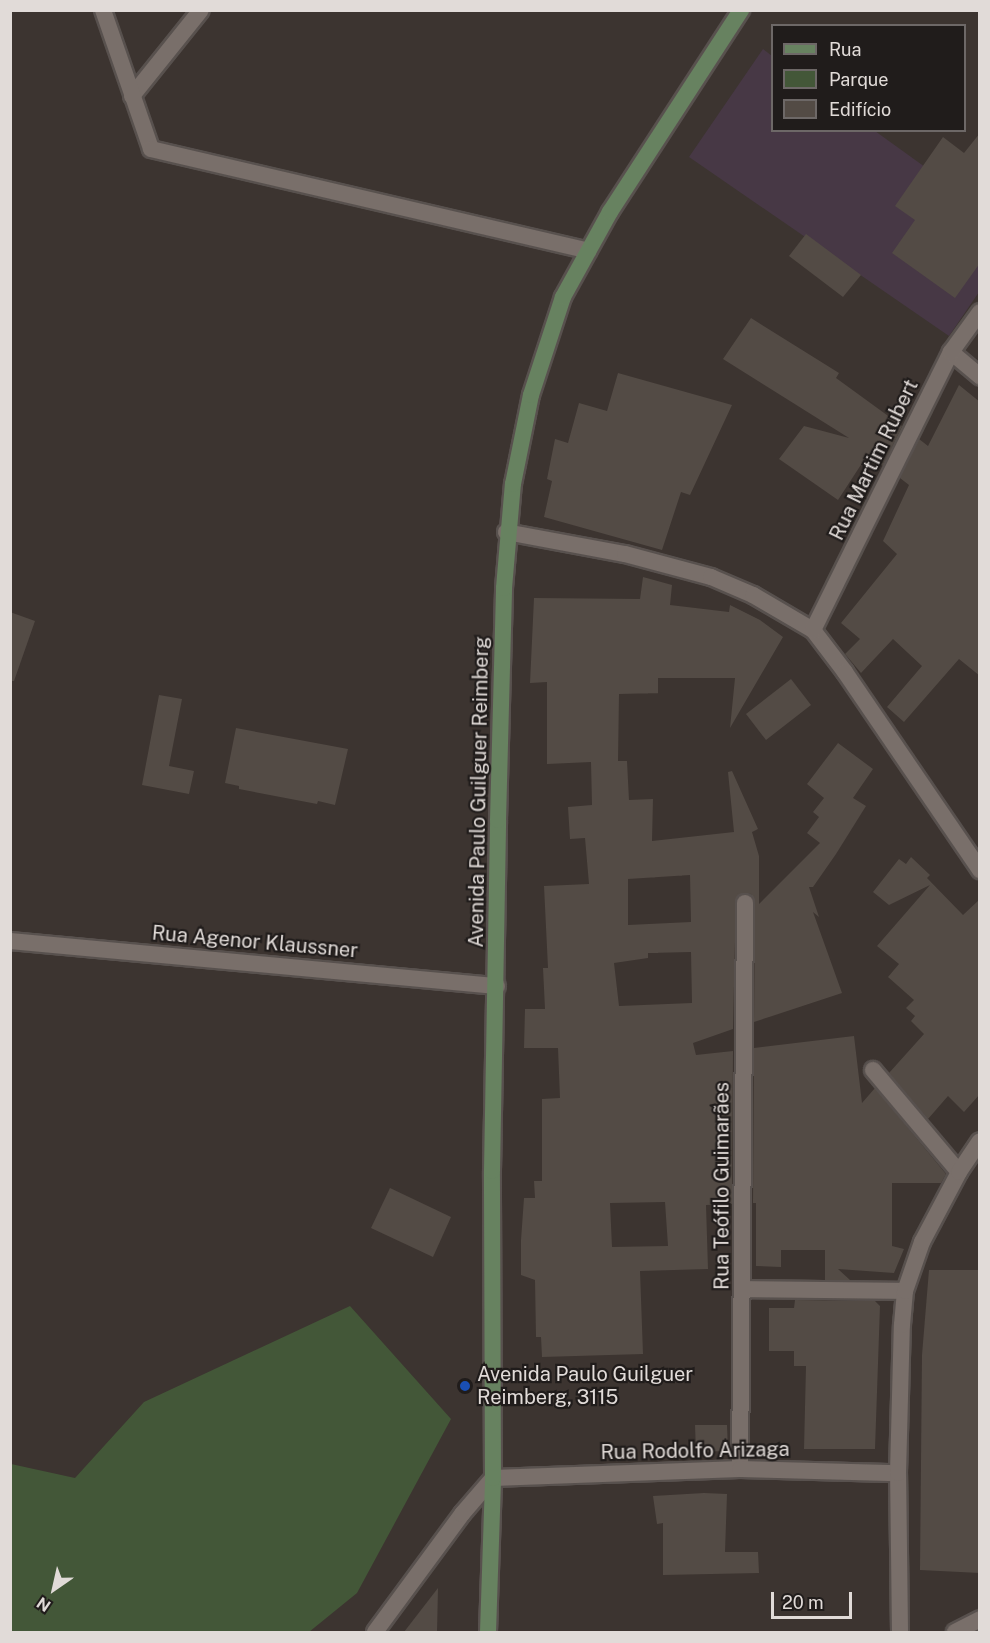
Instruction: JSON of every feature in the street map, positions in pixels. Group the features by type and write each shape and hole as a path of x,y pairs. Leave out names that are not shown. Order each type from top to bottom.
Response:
{"main road":[{"name":"Avenida Paulo Guilguer Reimberg","path":"488,1632 493,1478 492,1171 497,986 498,820 507,532 513,484 531,395 563,297 610,212 741,10"}],"street":[{"path":"103,10 151,149 588,251"},
{"path":"132,96 201,10"},
{"name":"Rua Martim Rubert","path":"813,630 951,352 980,312"},
{"path":"951,352 980,376"},
{"path":"507,532 625,554 711,577 753,595 813,630 845,672 980,870"},
{"name":"Rua Teófilo Guimarães","path":"740,1469 745,903"},
{"name":"Rua Agenor Klaussner","path":"10,941 497,986"},
{"path":"873,1070 959,1172"},
{"path":"900,1632 898,1473 905,1291 922,1242 959,1172 980,1141"},
{"path":"742,1289 905,1291"},
{"name":"Rua Rodolfo Arizaga","path":"493,1478 740,1469 898,1473"},
{"path":"375,1632 467,1507 493,1478"},
{"path":"955,1632 980,1619"}],"shaded area":[{"path":"763,49 771,55 771,132 876,132 950,185 979,141 979,292 949,336 689,157"}],"green space":[{"path":"350,1306 451,1419 357,1593 309,1632 11,1632 11,1464 75,1478 144,1402"}],"building":[{"path":"980,133 980,263 955,298 892,253 915,220 895,206 943,137 964,153"},
{"path":"806,234 861,275 843,297 789,256"},
{"path":"751,318 839,373 836,378 902,426 883,466 868,454 838,500 779,459 804,426 849,438 723,359"},
{"path":"618,373 732,405 690,495 681,492 662,550 544,517 552,481 547,479 555,439 568,443 579,403 607,411"},
{"path":"959,385 980,402 980,676 959,659 904,722 887,707 922,666 893,639 861,673 845,654 860,639 841,623 897,554 883,541 909,485 900,478 919,439 928,446"},
{"path":"643,577 672,585 670,605 729,612 730,605 760,620 783,637 730,728 735,678 658,678 658,693 619,694 618,761 627,761 629,800 653,799 652,841 734,832 728,772 732,771 758,829 752,832 759,856 759,904 820,843 807,833 819,817 813,812 824,798 807,784 838,743 873,769 853,798 866,806 813,887 809,887 819,917 813,912 842,993 754,1022 755,903 751,894 746,893 736,898 733,1029 693,1043 696,1055 733,1051 732,1204 706,1205 708,1269 640,1271 643,1354 542,1357 541,1337 536,1337 535,1280 521,1275 521,1240 524,1198 535,1198 534,1181 542,1181 542,1099 560,1098 558,1048 524,1048 525,1009 545,1009 543,968 548,968 544,886 589,884 585,838 570,839 568,807 592,805 591,762 547,764 547,682 530,683 534,598 640,599","holes":["690,875 691,922 628,925 628,879","691,952 692,1003 619,1006 614,963 648,958 648,953","665,1202 668,1246 612,1247 610,1203"]},
{"path":"10,612 35,621 14,681 10,681"},
{"path":"791,679 811,705 766,740 746,714"},
{"path":"159,695 182,699 169,766 194,771 189,794 142,785"},
{"path":"236,728 348,749 335,805 318,801 317,804 239,789 239,786 225,783"},
{"path":"911,857 930,875 927,878 963,915 980,899 980,1094 964,1112 948,1096 928,1119 889,1073 924,1034 911,1021 915,1016 906,1008 914,1000 888,977 899,964 877,946 930,885 889,905 873,892 899,859 906,864"},
{"path":"854,1036 862,1103 875,1088 946,1174 941,1183 892,1183 892,1246 904,1249 894,1273 838,1269 850,1280 825,1280 825,1250 781,1250 781,1267 756,1266 756,1203 753,1203 754,1048"},
{"path":"390,1188 451,1217 433,1257 371,1228"},
{"path":"929,1270 980,1270 980,1573 920,1570 922,1355"},
{"path":"795,1300 875,1301 880,1306 875,1449 804,1449 806,1366 794,1366 794,1351 769,1351 769,1308 794,1308"},
{"path":"695,1425 727,1425 728,1451 696,1452"},
{"path":"727,1494 725,1552 758,1552 759,1573 663,1575 663,1523 657,1524 653,1496"},
{"path":"438,1588 437,1632 404,1632"}],"place":[{"name":"Avenida Paulo Guilguer Reimberg, 3115","path":"465,1386"}]}
